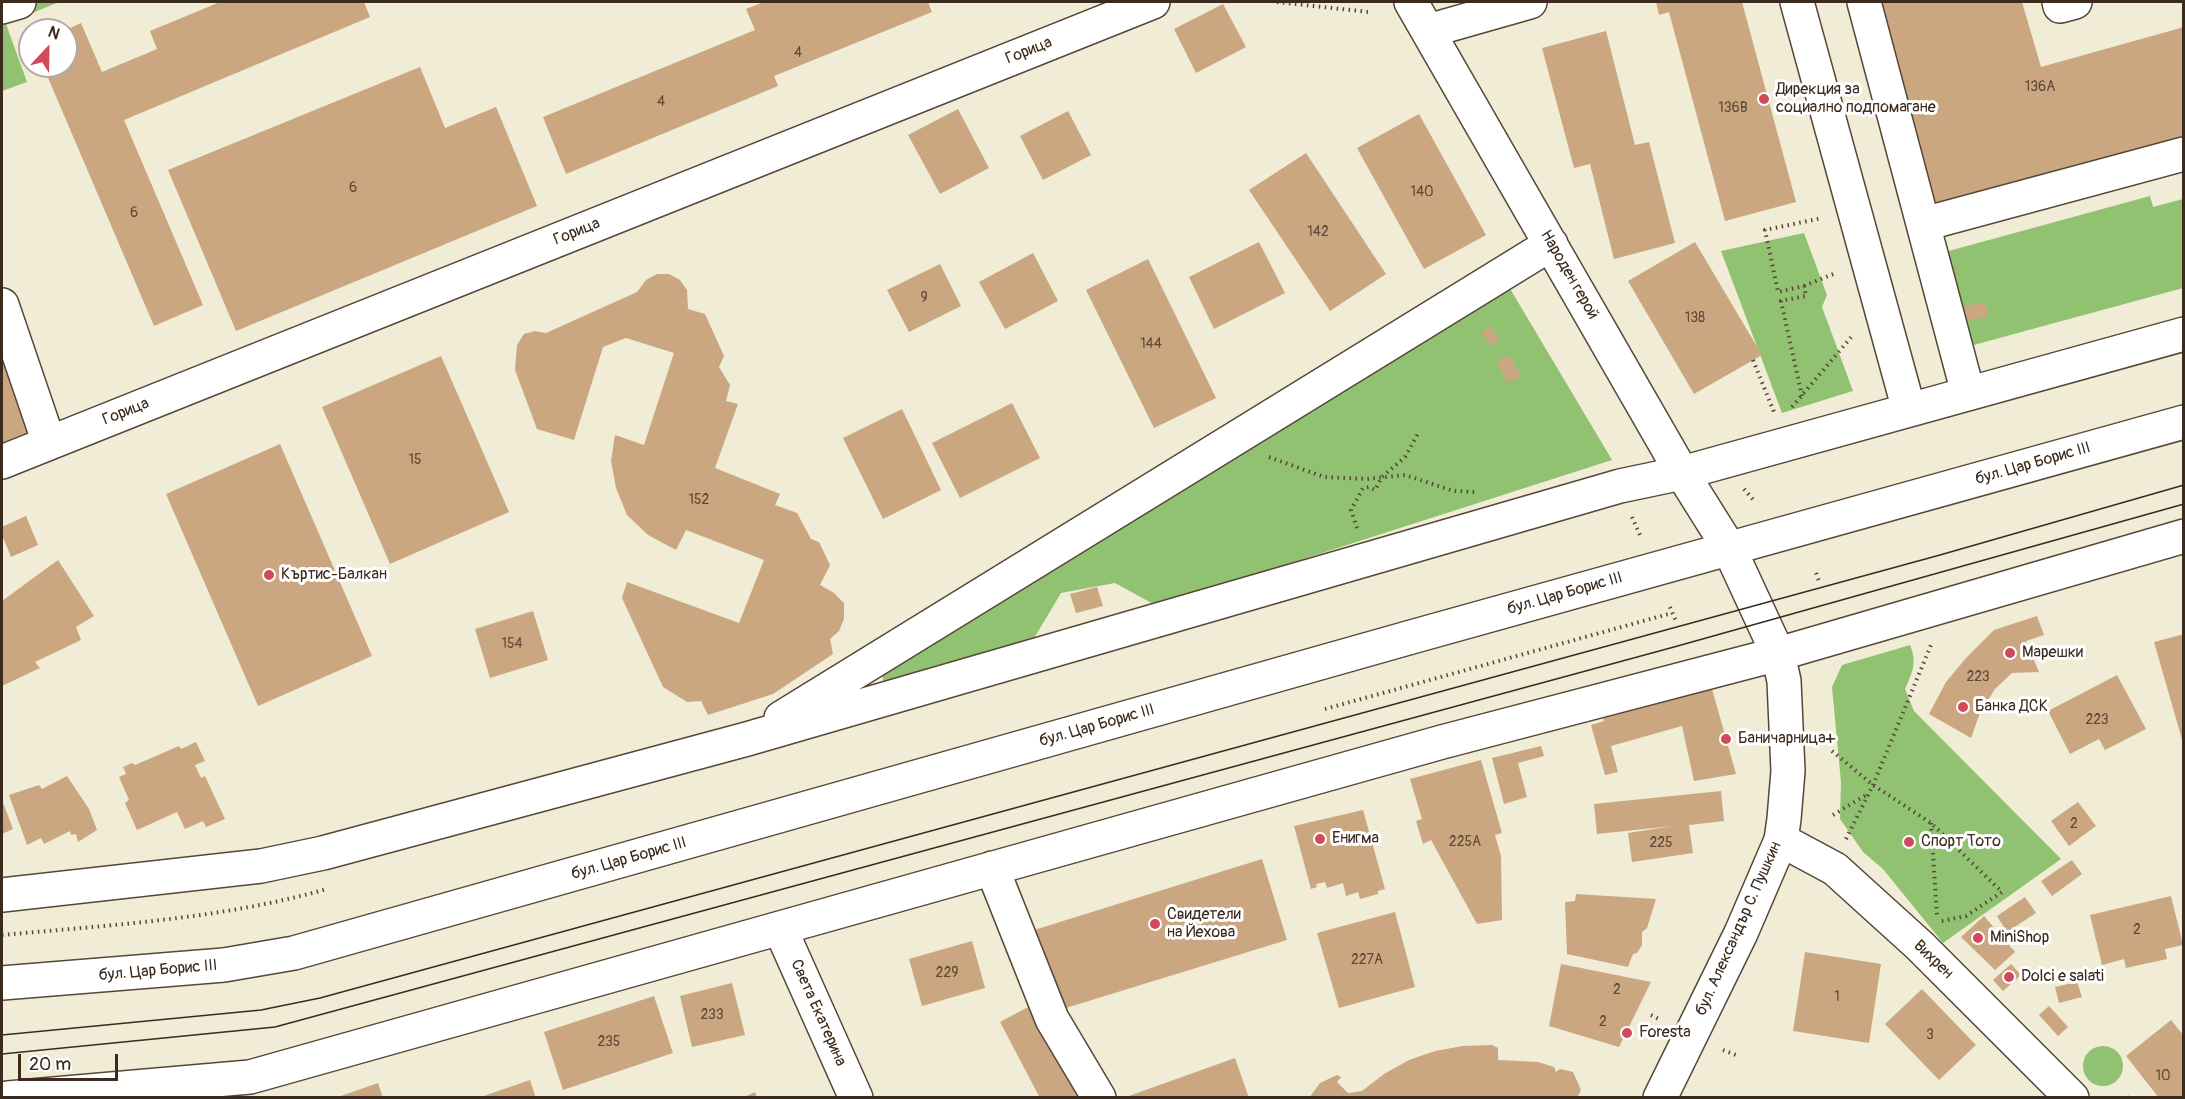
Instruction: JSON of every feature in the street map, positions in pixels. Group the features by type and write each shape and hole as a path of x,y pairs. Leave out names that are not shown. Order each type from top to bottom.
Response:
{"street":[{"path":"2,7 19,2"},
{"name":"Горица","path":"2,462 1153,2"},
{"name":"Народен герой","path":"1411,2 1682,473 1729,549"},
{"path":"1428,32 1530,2"},
{"path":"1797,2 1909,410"},
{"path":"1864,2 1968,393"},
{"path":"2059,2 2060,6 2075,2"},
{"path":"1924,224 2184,154"},
{"path":"747,739 1551,244"},
{"path":"2,305 49,443"},
{"path":"2,895 261,866 334,850 747,739 1620,486 1682,473 2184,334"},
{"name":"бул. Цар Борис III","path":"2,983 224,965 294,953 2184,422"},
{"path":"8,1098 251,1087 780,928 1442,742 1778,654 2184,536"},
{"name":"бул. Александър С. Пушкин","path":"1660,1098 1740,933 1781,840 1788,747 1785,681 1778,654 1729,549"},
{"name":"Вихрен","path":"1781,840 1832,866 1920,946 2072,1098"},
{"path":"992,868 1052,1019 1100,1098"},
{"name":"Света Екатерина","path":"780,928 856,1098"}],"path":[{"path":"1277,2 1369,12"},
{"path":"1823,278 1804,286 1778,292 1765,230 1854,212"},
{"path":"1802,396 1781,302 1806,296 1804,286"},
{"path":"1790,410 1836,354"},
{"path":"1753,360 1772,408"},
{"path":"1355,524 1351,510 1361,492 1369,487 1375,490 1382,477 1405,457 1419,432"},
{"path":"1234,439 1299,470 1324,477 1367,479 1405,475 1454,492 1476,491"},
{"path":"1632,516 1640,535"},
{"path":"1816,573 1819,581"},
{"path":"1670,607 1676,621"},
{"path":"1325,709 1459,674 1672,613"},
{"path":"1832,866 1869,793 1932,643"},
{"path":"1832,751 1872,785 1931,823 2002,892 1966,916 1937,922 1931,823"},
{"path":"1833,815 1869,793"},
{"path":"1651,1015 1661,1020"},
{"path":"1723,1050 1736,1055"}],"green space":[{"path":"2,2 59,2 6,24 18,57 18,78 26,78 27,82 2,91"},
{"path":"2150,196 2153,207 2183,199 2183,288 1970,346 1945,252"},
{"path":"1804,233 1827,295 1822,307 1853,391 1782,413 1721,251"},
{"path":"1509,287 1612,460 1157,606 1115,583 1061,593 1033,640 885,686 881,672"},
{"path":"1910,645 1913,667 1905,689 1914,711 2061,859 1943,943 1883,869 1863,852 1840,819 1841,782 1832,687 1842,665"},
{"path":"2103,1046 2111,1047 2117,1052 2122,1058 2122,1074 2117,1080 2111,1085 2103,1086 2095,1085 2089,1080 2084,1074 2083,1066 2084,1058 2089,1052 2095,1047"}],"building":[{"path":"220,2 364,2 370,17 124,120 203,305 154,326 48,78 78,78 78,24 81,23 102,72 157,49 150,31"},
{"path":"764,2 928,2 932,12 774,76 778,86 566,174 543,117 755,30 746,9"},
{"path":"1656,2 1742,2 1796,202 1725,221 1669,12 1659,15"},
{"path":"1872,2 2022,2 2041,67 2184,27 2184,138 1931,208"},
{"path":"1223,4 1246,47 1196,73 1174,29"},
{"path":"1606,31 1635,145 1649,142 1675,243 1614,259 1590,164 1574,168 1542,48"},
{"path":"420,67 445,128 496,107 537,206 236,331 168,170"},
{"path":"958,109 989,168 940,194 908,135"},
{"path":"1068,111 1091,155 1043,180 1020,136"},
{"path":"1419,114 1486,235 1424,269 1357,148"},
{"path":"1306,153 1386,274 1330,311 1249,190"},
{"path":"1259,242 1285,293 1214,329 1189,277"},
{"path":"1695,242 1762,355 1694,394 1628,281"},
{"path":"1033,253 1058,301 1005,329 979,282"},
{"path":"1148,259 1216,398 1154,428 1086,290"},
{"path":"940,264 961,306 909,332 887,290"},
{"path":"657,274 669,274 680,280 687,290 688,309 705,314 724,356 719,367 730,385 726,401 738,404 715,468 780,494 775,505 797,513 811,539 819,542 830,565 820,585 834,593 844,603 844,619 839,631 830,639 833,654 773,694 708,715 701,701 687,702 663,687 622,598 627,582 739,623 764,560 686,530 676,550 648,535 627,515 616,488 611,461 615,435 644,445 674,353 626,338 603,347 574,440 537,429 515,370 517,345 524,334 535,331 546,333 637,292 646,280"},
{"path":"1985,302 1988,316 1967,321 1964,306"},
{"path":"1491,326 1499,340 1490,345 1482,332"},
{"path":"2,354 34,435 2,448"},
{"path":"1509,355 1521,376 1508,383 1496,363"},
{"path":"441,356 509,512 390,564 322,407"},
{"path":"1012,403 1040,458 960,498 932,443"},
{"path":"902,409 941,490 883,519 843,438"},
{"name":"Къртис-Балкан","path":"280,444 372,656 258,706 166,494"},
{"path":"26,516 38,545 11,557 2,535 2,527"},
{"path":"58,560 94,616 76,627 81,640 35,662 40,668 2,686 2,601"},
{"path":"1097,587 1103,606 1076,613 1070,594"},
{"path":"533,611 548,660 490,678 475,629"},
{"path":"2037,616 2044,635 2026,641 2039,672 2012,673 1995,689 1980,713 1971,738 1929,714 1946,682 1994,630"},
{"path":"2184,634 2184,743 2183,743 2154,642"},
{"path":"2117,675 2146,729 2105,750 2099,739 2070,754 2048,711"},
{"path":"1712,689 1736,774 1694,781 1682,726 1611,746 1618,772 1605,775 1591,725 1604,721 1603,718"},
{"path":"196,742 205,761 195,765 201,778 205,776 225,819 206,827 203,821 185,829 177,812 137,830 125,803 129,800 119,777 126,774 123,767 132,763 135,765 179,746 181,749"},
{"path":"1541,746 1544,756 1518,763 1527,797 1504,804 1492,758"},
{"path":"1481,760 1502,833 1495,835 1501,856 1502,920 1477,924 1431,840 1423,844 1416,821 1422,819 1410,779"},
{"path":"67,776 89,809 97,830 78,842 76,834 71,835 70,831 44,844 41,838 27,845 9,795 39,785 42,789"},
{"path":"1721,791 1724,821 1689,825 1693,853 1632,862 1628,833 1673,826 1597,834 1594,804"},
{"path":"2,800 13,829 2,834"},
{"path":"2078,802 2096,826 2069,846 2051,821"},
{"path":"1363,810 1385,889 1378,891 1378,894 1360,899 1358,892 1346,896 1343,883 1327,888 1325,882 1316,884 1317,887 1311,889 1294,826"},
{"path":"1262,859 1287,940 1056,1011 1031,931"},
{"path":"2072,860 2082,874 2052,896 2041,881"},
{"path":"1576,894 1656,899 1647,928 1642,932 1642,945 1637,953 1633,954 1628,967 1567,954 1565,902 1575,901"},
{"path":"2171,896 2183,945 2165,949 2167,959 2126,968 2124,959 2102,965 2090,915"},
{"path":"2025,897 2036,913 2007,932 1997,916"},
{"path":"1395,912 1415,987 1339,1008 1317,933"},
{"path":"1984,916 2015,952 1995,970 1961,937"},
{"path":"972,941 985,988 922,1006 909,959"},
{"path":"1805,952 1881,964 1869,1043 1793,1031"},
{"path":"1561,964 1651,982 1619,1047 1549,1026"},
{"path":"2011,964 2021,975 2003,991 1993,980"},
{"path":"2077,982 2082,997 2059,1003 2055,987"},
{"path":"732,983 745,1035 692,1047 680,996"},
{"path":"1922,989 1976,1045 1939,1080 1885,1024"},
{"path":"654,996 673,1053 563,1090 544,1032"},
{"path":"1032,1005 1081,1098 1040,1098 1000,1022"},
{"path":"2049,1006 2068,1027 2058,1036 2039,1015"},
{"path":"2171,1020 2184,1036 2184,1098 2159,1098 2126,1056"},
{"path":"1492,1045 1498,1048 1498,1060 1538,1062 1554,1067 1556,1072 1560,1069 1573,1072 1581,1090 1577,1098 1309,1098 1320,1083 1337,1075 1341,1077 1337,1082 1348,1093 1362,1091 1384,1074 1409,1060 1435,1051 1463,1046"},
{"path":"1235,1058 1249,1098 1126,1098 1126,1097"},
{"path":"530,1080 536,1098 481,1098 481,1097"},
{"path":"378,1083 383,1098 338,1098 338,1097"},
{"path":"755,1092 757,1098 742,1098"}],"tram line":[{"path":"2,1035 261,1010 320,998 1940,555 2184,485"},
{"path":"2,1054 275,1027 1674,647 2184,504"}],"place":[{"name":"Дирекция за социално подпомагане","path":"1764,99"},
{"name":"Къртис-Балкан","path":"269,575"},
{"name":"Марешки","path":"2010,653"},
{"name":"Банка ДСК","path":"1963,707"},
{"name":"Баничарница+","path":"1726,739"},
{"name":"Енигма","path":"1320,839"},
{"name":"Спорт Тото","path":"1909,842"},
{"name":"Свидетели на Йехова","path":"1155,924"},
{"name":"MiniShop","path":"1978,938"},
{"name":"Dolci e salati","path":"2009,977"},
{"name":"Foresta","path":"1627,1033"}]}
